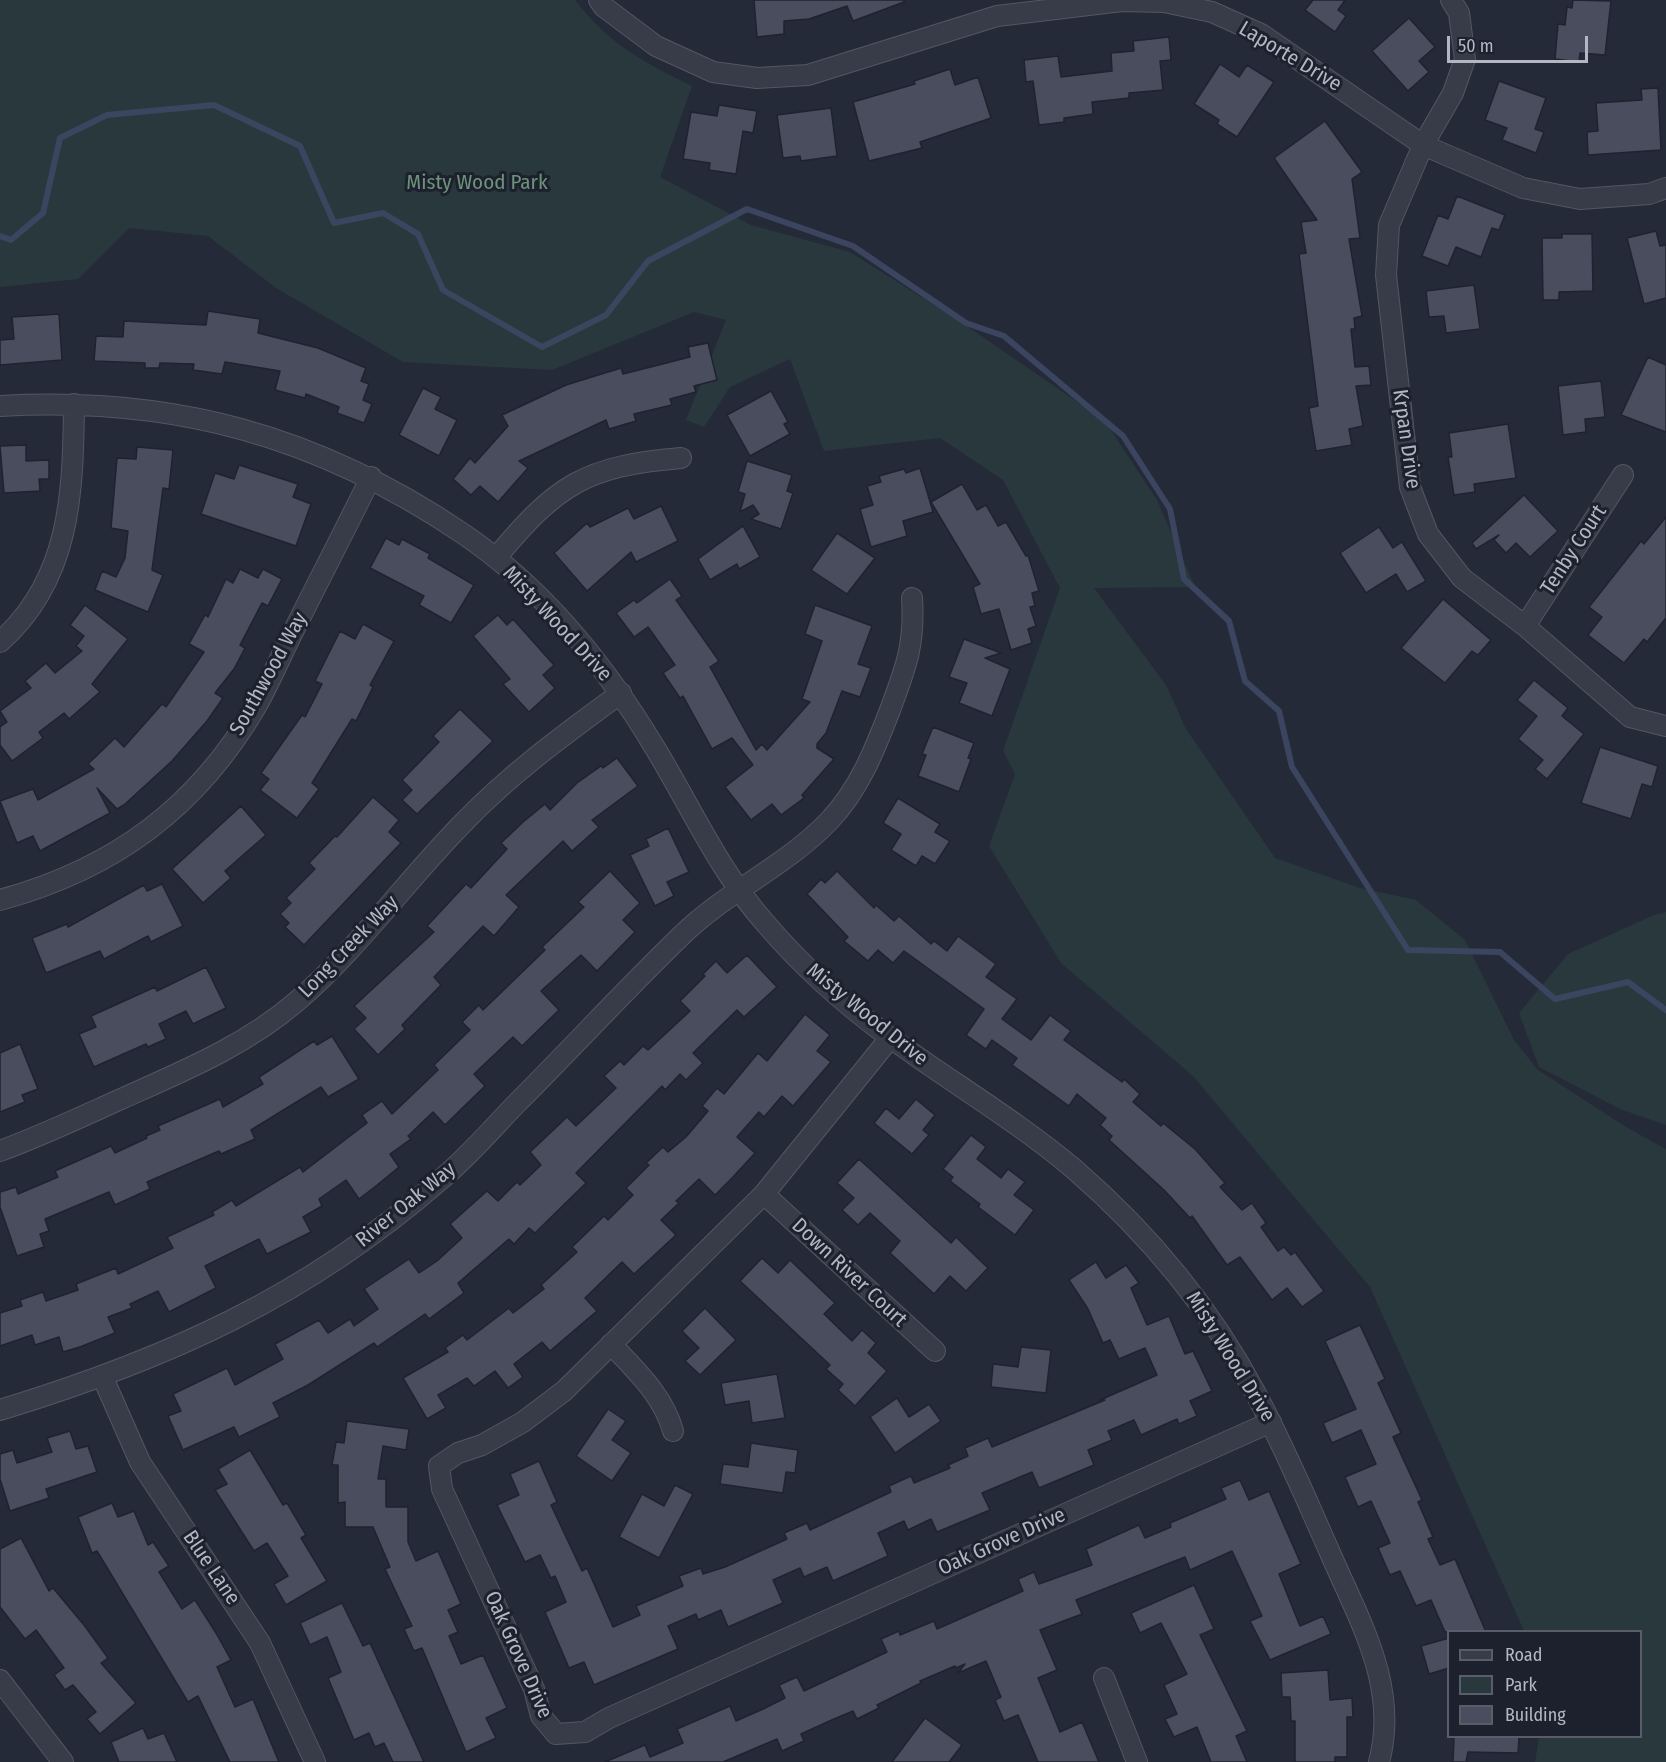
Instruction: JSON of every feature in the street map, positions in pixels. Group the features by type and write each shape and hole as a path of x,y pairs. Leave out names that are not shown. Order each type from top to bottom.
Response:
{"street":[{"name":"Laporte Drive","path":"598,0 656,46 713,72 757,78 808,75 998,16 1122,1 1164,2 1212,12 1261,34 1423,146 1523,188 1580,199 1649,194 1666,188"},
{"name":"Krpan Drive","path":"1451,0 1459,13 1465,59 1453,93 1423,146 1389,225 1386,275 1410,487 1428,534 1462,578 1525,626 1629,717 1666,726"},
{"name":"Misty Wood Drive","path":"0,406 74,404 143,409 222,423 288,443 371,477 429,512 496,558 580,642 621,693 739,890 797,958 830,990 890,1038 1028,1133 1071,1167 1112,1204 1183,1282 1213,1323 1271,1422 1379,1668 1385,1693 1386,1720 1378,1762"},
{"path":"0,642 26,615 40,594 62,547 71,489 74,404"},
{"path":"496,558 528,520 550,500 576,482 603,470 633,462 681,458"},
{"name":"Tenby Court","path":"1525,626 1623,474"},
{"name":"Southwood Way","path":"0,900 39,890 88,869 135,842 175,810 218,764 256,705 371,477"},
{"name":"River Oak Way","path":"0,1410 103,1378 224,1327 308,1278 395,1218 441,1180 696,921 787,856 829,821 860,777 874,751 909,657 914,632 912,598"},
{"name":"Long Creek Way","path":"0,1151 182,1072 237,1044 294,1004 344,958 461,825 499,787 537,755 621,693"},
{"name":"Oak Grove Drive","path":"890,1038 764,1194 564,1391 523,1422 482,1445 458,1453 439,1466 442,1489 534,1689 541,1716 556,1734 585,1732 609,1718 1271,1422"},
{"name":"Down River Court","path":"764,1194 935,1352"},
{"path":"611,1344 657,1394 668,1413 673,1431"},
{"name":"Blue Lane","path":"103,1378 140,1461 260,1643 315,1762"},
{"path":"1104,1678 1137,1762"},
{"path":"0,1680 63,1762"}],"green space":[{"name":"Misty Wood Park","path":"0,0 575,0 614,40 642,60 692,86 660,177 751,225 850,252 964,324 1105,421 1157,500 1195,587 1094,588 1166,685 1186,729 1275,858 1360,888 1416,900 1465,940 1514,1040 1538,1070 1626,1127 1666,1149 1666,1762 1535,1762 1539,1738 1642,1738 1642,1630 1524,1630 1370,1287 1193,1076 1061,963 989,846 1015,774 1003,751 1060,588 1003,480 940,438 824,451 790,359 730,387 704,427 686,420 726,320 694,312 552,370 403,362 276,288 208,236 129,228 78,279 0,287"},
{"path":"1666,912 1666,1125 1620,1109 1539,1067 1519,1013 1568,954 1654,915"}],"building":[{"path":"754,0 904,0 904,2 853,21 847,6 809,19 784,21 784,34 757,37"},
{"path":"1313,0 1345,0 1338,10 1346,16 1335,32 1305,10"},
{"path":"1573,0 1611,1 1605,55 1580,53 1579,62 1555,59 1558,24 1565,25 1567,7 1572,8"},
{"path":"1409,18 1435,47 1419,61 1429,72 1408,91 1372,51"},
{"path":"1169,37 1171,60 1160,61 1163,90 1129,93 1129,98 1092,102 1093,114 1064,118 1064,122 1039,125 1033,81 1026,82 1024,60 1058,56 1061,77 1112,71 1111,53 1134,51 1133,41"},
{"path":"1220,64 1239,77 1247,65 1274,82 1237,137 1217,124 1219,120 1194,104"},
{"path":"950,69 955,85 978,77 991,118 920,142 922,148 869,161 853,102 915,84 914,81"},
{"path":"1499,81 1546,98 1535,129 1544,132 1536,153 1502,140 1507,128 1485,120"},
{"path":"1658,88 1661,150 1588,155 1587,132 1598,131 1596,103 1642,100 1641,89"},
{"path":"719,105 757,111 753,133 743,131 736,174 709,170 710,163 683,159 691,112 717,116"},
{"path":"831,108 837,156 801,161 800,156 783,158 777,115"},
{"path":"1325,121 1362,172 1352,179 1360,238 1349,239 1362,316 1354,318 1355,329 1351,329 1355,367 1369,366 1371,385 1356,386 1363,426 1349,429 1352,445 1316,451 1309,408 1318,406 1299,254 1306,253 1301,222 1317,220 1274,158"},
{"path":"1457,196 1505,215 1499,230 1492,228 1481,257 1456,247 1448,266 1422,256 1438,215 1448,219"},
{"path":"1656,231 1660,246 1666,245 1666,298 1644,304 1627,238"},
{"path":"1562,234 1592,234 1593,291 1559,292 1559,300 1543,300 1542,238 1562,238"},
{"path":"1474,285 1480,329 1446,333 1444,316 1429,317 1426,291"},
{"path":"208,311 260,319 258,333 318,348 366,368 361,381 369,384 363,400 372,404 364,423 337,413 339,407 306,394 305,398 275,390 280,371 225,362 222,374 193,370 194,364 160,363 159,368 145,368 145,363 94,361 96,336 123,337 124,321 206,325"},
{"path":"59,314 62,360 0,365 0,340 14,339 12,317"},
{"path":"708,343 717,380 694,386 696,392 670,399 672,405 634,414 636,421 609,429 606,420 519,461 528,468 498,502 480,486 471,495 453,479 470,458 475,463 508,426 502,415 566,385 621,368 623,374 690,357 688,347"},
{"path":"1648,357 1666,365 1666,432 1621,415"},
{"path":"1601,381 1605,417 1585,419 1586,432 1563,435 1558,386"},
{"path":"423,388 441,397 435,409 457,420 439,456 399,435"},
{"path":"771,391 788,422 784,424 790,434 750,456 727,415"},
{"path":"1508,424 1516,478 1474,484 1475,492 1454,495 1448,457 1452,457 1449,433"},
{"path":"26,445 26,461 49,460 49,479 39,479 40,491 4,493 0,446"},
{"path":"137,447 173,450 169,489 163,488 152,570 163,575 148,612 95,590 102,571 116,577 125,558 128,531 111,528 117,458 136,459"},
{"path":"747,461 792,475 787,491 793,493 781,529 751,519 759,514 753,505 740,512 745,494 738,492"},
{"path":"239,465 298,484 293,497 311,504 296,546 201,514 215,473 234,479"},
{"path":"920,468 933,512 903,521 907,536 871,547 860,509 873,505 867,486 881,482 879,476 904,469 906,473"},
{"path":"962,484 977,510 986,505 998,526 1006,522 1026,556 1028,555 1039,591 1032,593 1035,606 1030,607 1036,626 1028,629 1032,643 1011,650 999,609 981,614 973,587 980,584 931,502"},
{"path":"1524,495 1558,531 1530,557 1516,543 1506,553 1494,540 1499,535 1476,549 1472,543"},
{"path":"661,506 678,541 636,562 631,552 587,591 554,553 587,523 590,527 628,508 634,519"},
{"path":"1666,517 1666,618 1647,642 1644,639 1624,663 1588,635 1602,617 1589,607 1641,541 1644,544"},
{"path":"743,526 760,557 739,569 737,564 710,580 698,559"},
{"path":"1379,527 1393,548 1402,542 1426,581 1407,592 1396,574 1366,593 1340,553"},
{"path":"837,533 875,558 847,594 811,570"},
{"path":"386,538 399,545 402,539 430,554 428,558 474,585 451,623 419,605 424,596 370,568"},
{"path":"240,569 258,578 263,569 282,579 268,606 262,603 240,645 245,648 234,669 215,693 223,698 207,721 172,761 124,805 117,809 97,788 110,813 40,851 33,836 17,843 0,801 33,789 38,800 94,769 88,764 115,738 124,747 162,704 166,707 204,652 189,644 205,615 208,617 226,579 233,583"},
{"path":"670,579 682,596 676,600 719,661 710,667 756,750 762,744 767,750 810,702 802,699 822,641 805,634 815,605 872,626 858,664 871,668 860,697 842,691 826,733 817,744 817,748 834,759 802,795 804,798 781,815 772,804 751,820 725,787 753,765 732,738 712,749 683,696 680,698 663,673 675,665 648,627 634,637 616,613 634,600 637,603"},
{"path":"1443,599 1491,640 1478,655 1472,651 1445,683 1401,648"},
{"path":"85,605 128,639 92,684 100,692 69,719 64,713 39,732 43,738 12,761 0,745 0,727 7,722 0,711 31,688 25,681 46,663 55,673 82,651 76,646 84,636 70,625"},
{"path":"498,615 507,625 513,619 554,665 543,675 555,688 529,712 503,684 510,679 473,636"},
{"path":"363,624 394,641 370,685 373,687 356,721 352,719 312,783 319,789 297,818 260,790 269,779 261,773 302,715 305,717 322,684 315,681 340,631 355,639"},
{"path":"964,639 1001,653 985,658 1010,669 992,716 959,703 967,683 949,677"},
{"path":"1534,680 1568,708 1562,716 1584,734 1547,779 1535,769 1543,760 1518,739 1537,716 1517,700"},
{"path":"460,709 493,741 417,814 402,800 412,790 402,780 439,742 433,736"},
{"path":"933,727 974,743 968,758 971,759 959,792 918,776 926,755 922,754"},
{"path":"1600,747 1658,766 1652,787 1642,784 1631,819 1581,803"},
{"path":"617,758 638,786 592,820 599,827 572,851 563,841 506,895 519,907 494,936 483,926 434,977 441,985 402,1025 405,1029 378,1055 354,1029 366,1018 354,1006 434,932 427,926 466,884 471,888 507,849 501,843 523,822 545,804 550,810 577,783"},
{"path":"373,797 399,820 389,832 401,843 304,945 285,927 289,923 280,914 291,903 286,898 315,869 309,863 335,836 337,837"},
{"path":"898,798 940,824 935,832 950,841 935,864 922,856 916,866 891,850 901,834 883,823"},
{"path":"241,806 266,835 225,871 231,878 203,903 172,869"},
{"path":"668,828 689,872 667,882 674,896 655,906 630,855 649,846 646,839"},
{"path":"610,871 640,903 623,920 635,932 597,971 581,955 541,991 559,1010 522,1046 513,1037 474,1074 485,1086 445,1125 433,1112 408,1136 411,1139 390,1154 399,1167 376,1186 359,1199 346,1180 319,1199 322,1206 303,1217 311,1232 267,1254 259,1239 205,1266 216,1288 169,1312 158,1291 130,1304 132,1308 108,1317 115,1333 80,1347 63,1352 59,1337 35,1345 32,1335 0,1346 0,1313 22,1306 20,1300 43,1292 46,1301 78,1290 76,1284 116,1268 118,1274 173,1248 167,1237 214,1215 212,1212 232,1200 236,1206 300,1167 303,1172 367,1123 362,1115 382,1101 392,1114 438,1070 434,1065 470,1030 462,1022 479,1005 483,1010 545,950 542,947 584,907 578,902"},
{"path":"837,871 874,908 876,905 894,921 899,916 931,944 934,941 947,951 958,936 996,964 986,977 1017,999 1002,1019 1031,1040 1050,1015 1071,1031 1064,1040 1122,1082 1124,1079 1140,1094 1133,1102 1161,1126 1163,1123 1195,1149 1225,1183 1220,1187 1242,1210 1252,1203 1266,1223 1261,1227 1278,1251 1284,1247 1291,1255 1295,1252 1324,1291 1302,1307 1287,1288 1272,1300 1240,1257 1227,1265 1192,1216 1190,1218 1164,1190 1109,1140 1112,1136 1100,1125 1106,1118 1077,1094 1069,1106 1012,1065 1017,1058 992,1040 986,1049 966,1035 984,1009 904,951 893,963 878,950 868,961 844,941 848,937 807,894 821,879 825,883"},
{"path":"162,884 183,926 151,942 148,936 104,959 100,951 46,973 32,938 67,924 68,927 144,885 147,891"},
{"path":"747,955 777,987 744,1017 737,1010 693,1053 703,1063 686,1080 680,1074 665,1090 662,1086 576,1173 586,1183 535,1233 529,1228 514,1244 509,1239 458,1283 464,1293 429,1319 425,1314 377,1347 374,1343 308,1385 273,1403 280,1417 239,1437 234,1427 183,1450 168,1416 181,1411 173,1394 227,1368 235,1385 283,1359 275,1344 319,1320 328,1333 350,1319 354,1326 378,1309 364,1289 409,1259 419,1273 437,1261 462,1238 450,1224 487,1191 498,1201 517,1182 520,1185 541,1165 530,1152 567,1117 576,1126 616,1088 604,1076 620,1061 624,1065 643,1046 648,1050 690,1011 680,1001 705,976 703,974 716,961 727,973"},
{"path":"206,967 226,1008 193,1024 186,1011 159,1024 166,1039 148,1047 146,1044 94,1067 79,1034 96,1027 91,1016 155,987 157,991"},
{"path":"805,1014 830,1035 817,1051 831,1062 793,1106 782,1096 764,1117 759,1112 737,1137 755,1153 733,1177 715,1195 699,1179 676,1201 679,1203 661,1220 676,1235 634,1274 622,1262 585,1298 597,1311 550,1351 542,1342 514,1364 523,1377 508,1388 495,1371 474,1386 467,1378 438,1395 446,1408 427,1419 403,1378 448,1352 445,1348 463,1335 467,1340 509,1308 513,1313 544,1289 541,1285 577,1252 572,1247 604,1216 608,1220 633,1195 626,1188 649,1165 646,1163 663,1147 668,1152 686,1137 708,1111 702,1106 717,1088 724,1094 758,1053 767,1061"},
{"path":"332,1036 359,1079 328,1097 321,1087 251,1130 255,1139 221,1154 219,1151 147,1182 150,1189 115,1205 109,1192 45,1219 49,1231 40,1234 44,1247 17,1256 0,1207 0,1192 16,1187 18,1194 58,1177 55,1171 111,1146 115,1153 160,1130 158,1126 220,1099 223,1107 263,1084 259,1077 314,1041 317,1045"},
{"path":"20,1044 38,1089 22,1095 25,1102 0,1112 0,1053"},
{"path":"916,1099 935,1115 923,1130 929,1135 912,1154 874,1123 886,1108 899,1119"},
{"path":"971,1135 986,1147 977,1159 1001,1178 1008,1169 1025,1182 1014,1195 1034,1210 1015,1235 978,1207 980,1204 950,1181 953,1177 943,1169"},
{"path":"859,1159 951,1243 956,1237 988,1268 966,1291 950,1276 934,1294 890,1253 900,1241 870,1213 858,1225 842,1210 854,1198 837,1183"},
{"path":"762,1258 778,1273 790,1260 835,1303 824,1314 852,1341 862,1330 876,1343 868,1353 887,1371 855,1406 838,1390 843,1384 826,1369 830,1365 740,1281"},
{"path":"1096,1262 1106,1278 1126,1265 1139,1283 1131,1288 1147,1325 1169,1316 1185,1354 1193,1351 1212,1391 1190,1401 1197,1416 1179,1424 1177,1419 1141,1435 1134,1420 1108,1431 1112,1440 1088,1450 1094,1465 1039,1488 1032,1472 982,1493 990,1510 937,1532 931,1519 908,1530 904,1521 878,1533 888,1556 833,1581 827,1567 804,1577 800,1568 773,1580 783,1603 728,1627 721,1610 698,1620 696,1614 668,1626 678,1649 594,1685 584,1662 569,1668 545,1612 566,1602 555,1576 551,1578 540,1555 525,1562 497,1505 519,1495 510,1474 539,1461 557,1502 551,1505 582,1571 587,1568 613,1627 640,1615 636,1606 683,1586 679,1576 701,1568 703,1574 725,1567 787,1539 784,1533 807,1523 810,1530 891,1492 889,1486 911,1476 914,1483 950,1468 948,1465 968,1456 965,1448 988,1438 992,1447 1105,1400 1100,1400 1157,1375 1145,1348 1119,1359 1110,1340 1103,1343 1088,1309 1069,1280"},
{"path":"705,1308 736,1340 700,1375 685,1361 699,1348 682,1331"},
{"path":"1360,1325 1385,1379 1378,1383 1401,1433 1393,1437 1422,1500 1418,1502 1433,1537 1428,1539 1440,1565 1455,1559 1485,1630 1447,1630 1445,1632 1431,1600 1416,1606 1400,1571 1390,1575 1378,1548 1390,1543 1371,1501 1358,1507 1345,1477 1376,1464 1361,1430 1332,1443 1323,1423 1356,1409 1325,1341"},
{"path":"1021,1347 1051,1350 1046,1393 991,1387 993,1364 1018,1367"},
{"path":"777,1374 785,1418 752,1423 749,1401 725,1405 721,1383"},
{"path":"897,1398 909,1417 929,1404 941,1421 895,1453 870,1417"},
{"path":"608,1409 626,1421 612,1440 631,1453 612,1481 576,1456"},
{"path":"347,1421 409,1429 406,1450 383,1446 378,1479 386,1479 386,1507 408,1507 408,1542 416,1561 438,1551 461,1604 448,1610 458,1632 449,1636 461,1664 483,1655 507,1708 486,1718 496,1738 466,1752 422,1648 414,1651 404,1629 412,1626 385,1569 390,1567 373,1527 345,1527 345,1502 338,1503 338,1465 332,1465 336,1442 344,1443"},
{"path":"70,1431 76,1449 88,1446 97,1472 46,1489 49,1498 10,1511 0,1479 0,1454 13,1450 17,1463 52,1452 47,1438"},
{"path":"751,1443 798,1450 795,1473 786,1472 783,1493 720,1484 723,1464 748,1467"},
{"path":"250,1450 283,1505 287,1503 306,1535 301,1538 327,1581 286,1605 274,1584 288,1576 267,1543 254,1551 215,1490 227,1484 218,1469"},
{"path":"1240,1480 1249,1500 1269,1491 1301,1564 1279,1574 1300,1626 1323,1616 1331,1634 1270,1660 1250,1621 1262,1616 1232,1551 1190,1570 1185,1557 1076,1600 1082,1614 1040,1630 1057,1670 1038,1678 1060,1732 1082,1722 1099,1762 1038,1762 1018,1715 1004,1721 995,1700 1001,1697 986,1661 958,1673 965,1664 956,1668 955,1666 920,1681 921,1683 877,1705 879,1708 857,1719 853,1711 801,1734 804,1741 782,1751 777,1739 723,1762 605,1762 645,1745 650,1757 683,1743 677,1729 730,1706 736,1721 785,1698 779,1685 797,1677 804,1691 887,1652 881,1639 899,1631 900,1635 934,1621 937,1629 1023,1591 1018,1579 1034,1572 1039,1584 1092,1565 1086,1549 1139,1525 1145,1538 1171,1527 1170,1523 1226,1499 1221,1488"},
{"path":"675,1485 693,1494 659,1558 619,1537 642,1494 664,1506"},
{"path":"112,1503 118,1517 134,1511 148,1545 153,1542 169,1566 159,1572 182,1609 195,1600 231,1660 217,1667 235,1707 253,1699 279,1762 230,1762 198,1696 188,1702 97,1551 92,1553 78,1517"},
{"path":"21,1538 49,1591 53,1588 84,1625 108,1658 101,1663 136,1703 100,1734 87,1719 96,1712 73,1685 65,1690 54,1675 64,1668 36,1630 25,1639 0,1607 0,1549"},
{"path":"1194,1585 1214,1629 1200,1635 1247,1731 1236,1736 1247,1762 1211,1762 1197,1727 1174,1737 1165,1719 1177,1714 1164,1685 1187,1674 1161,1623 1140,1633 1131,1613"},
{"path":"342,1603 363,1646 370,1643 424,1762 393,1762 384,1743 375,1747 369,1733 354,1740 328,1678 341,1672 327,1637 310,1645 300,1623"},
{"path":"1447,1639 1447,1669 1429,1674 1421,1646"},
{"path":"1328,1670 1330,1700 1352,1698 1353,1717 1347,1717 1347,1757 1335,1757 1335,1762 1295,1762 1295,1721 1291,1721 1290,1697 1282,1697 1281,1673"},
{"path":"925,1718 962,1745 949,1762 892,1762"},
{"path":"143,1728 148,1739 164,1733 177,1762 119,1762 111,1742"},
{"path":"1454,1738 1519,1738 1518,1753 1468,1752 1466,1762 1453,1762"}],"waterway":[{"path":"0,236 11,240 43,213 60,138 107,115 214,105 300,146 334,223 383,213 418,234 443,290 542,347 606,315 648,261 747,209 853,246 966,323 1004,336 1123,436 1170,509 1184,579 1229,621 1245,681 1279,711 1292,767 1408,950 1500,952 1555,999 1628,982 1666,1010"}]}
